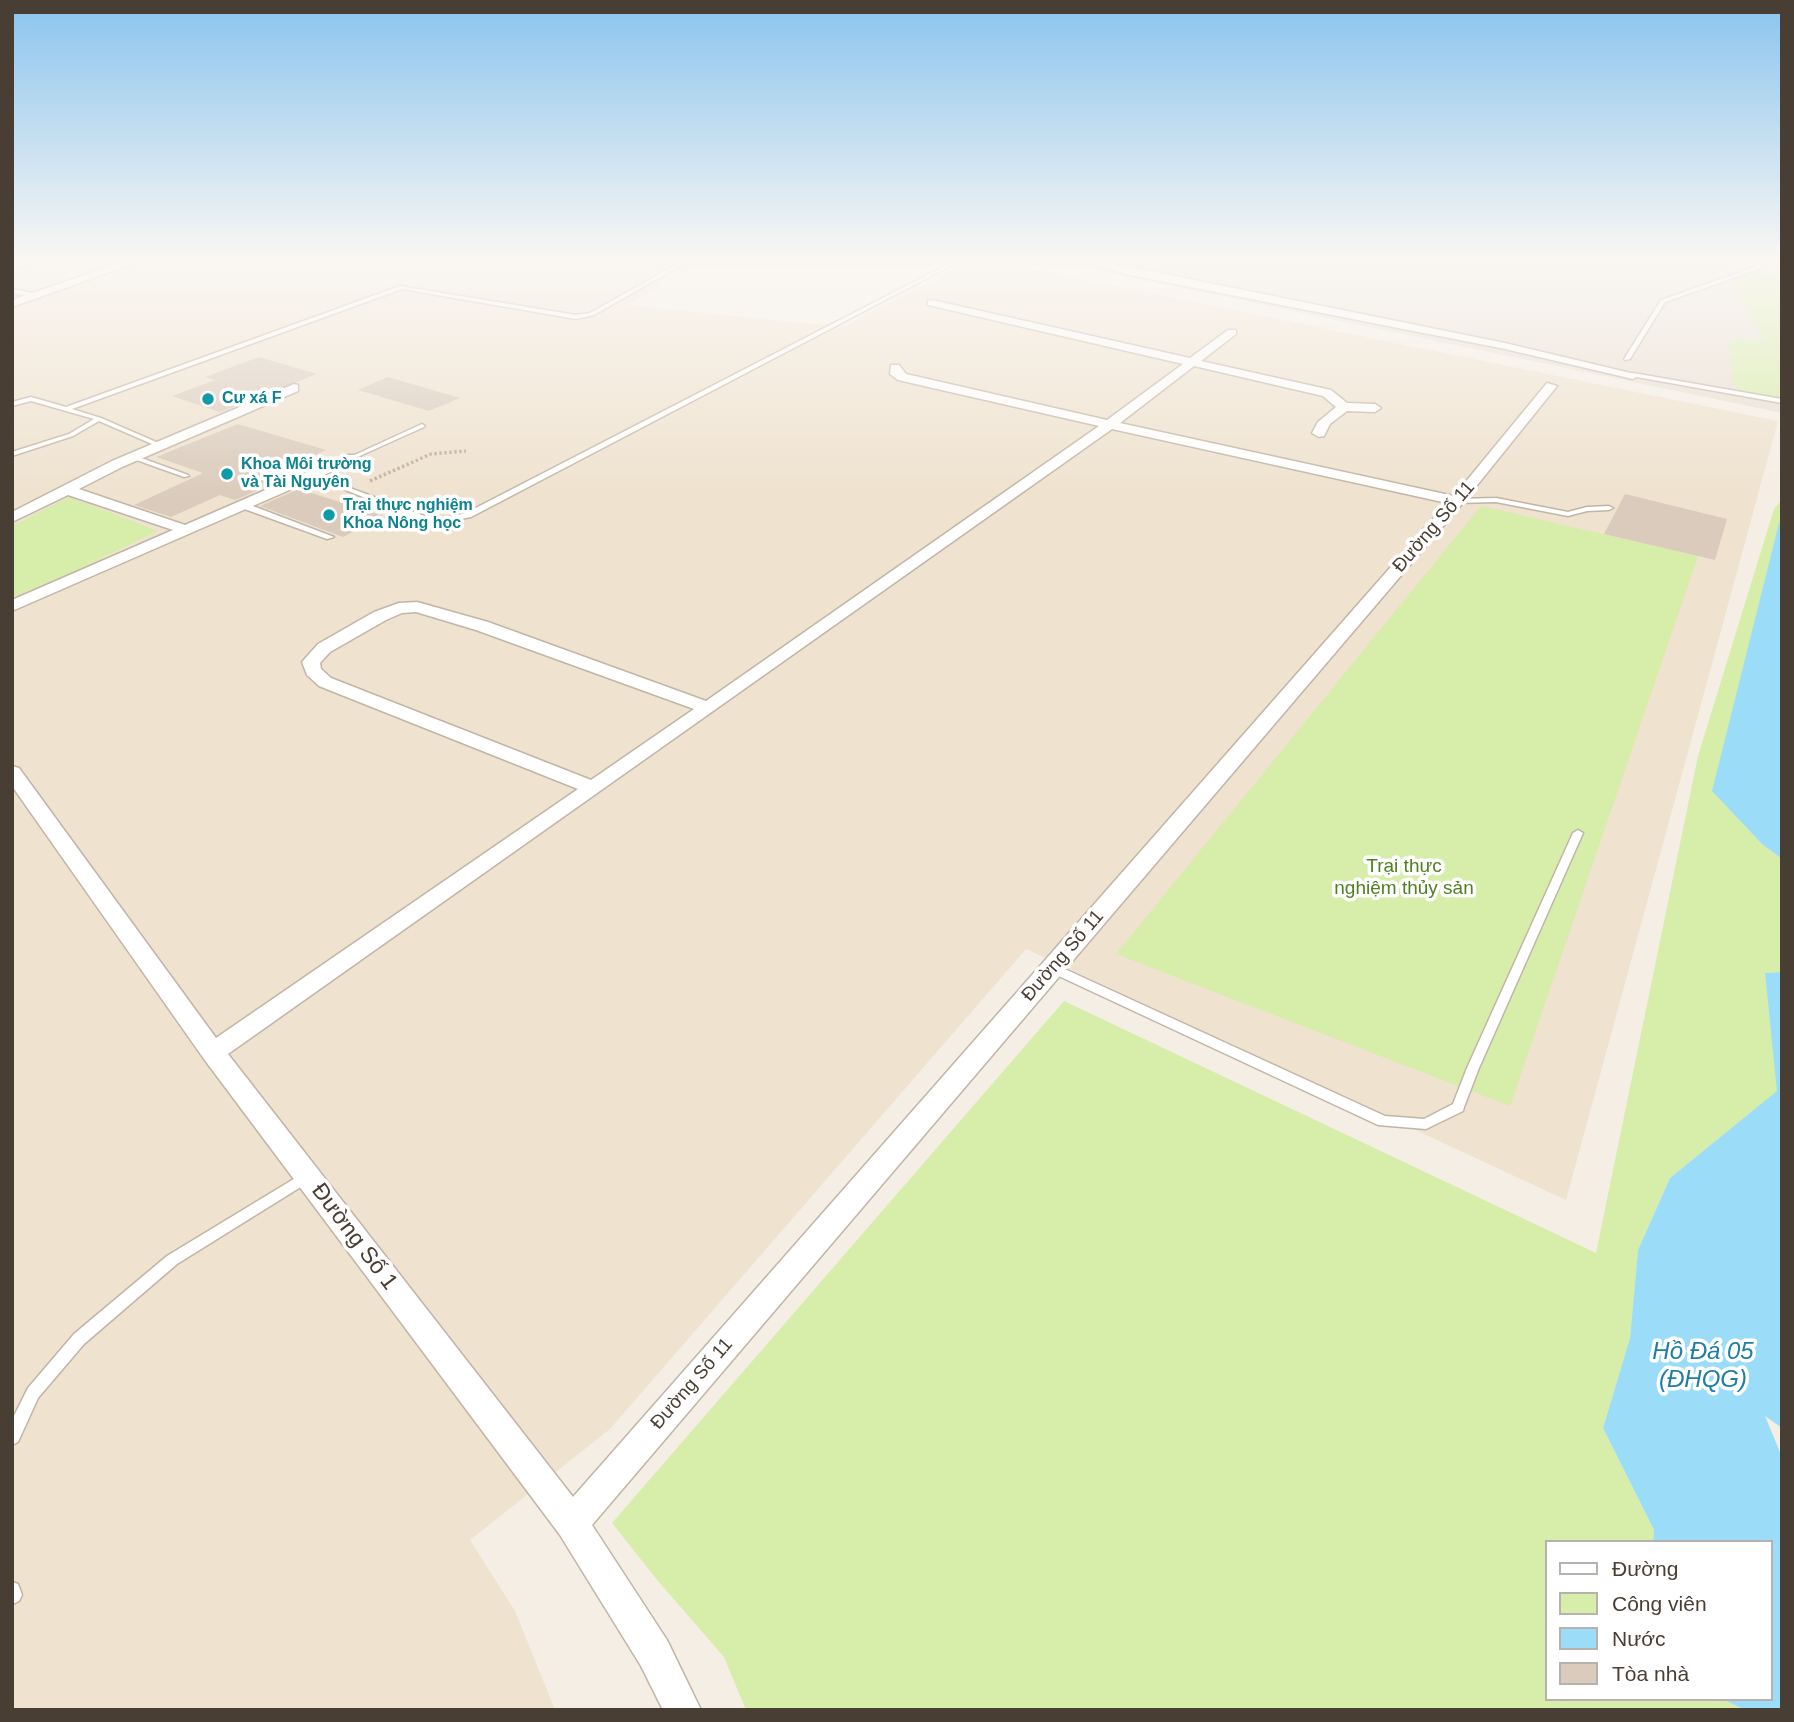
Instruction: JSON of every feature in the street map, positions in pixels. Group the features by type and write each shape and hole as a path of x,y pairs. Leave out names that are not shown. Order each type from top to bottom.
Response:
{"street":[{"path":"1087,338 1327,393 1344,407 1375,408"},
{"path":"213,1052 1110,424 1223,338"},
{"path":"1471,338 1633,375"},
{"path":"895,368 896,374 902,377 1457,500"},
{"name":"Đường Số 11","path":"572,1523 1457,500 1551,386"},
{"path":"12,518 132,457 294,388"},
{"path":"1319,433 1324,422 1344,407"},
{"path":"12,606 351,458"},
{"path":"67,490 186,530"},
{"path":"593,788 325,682 313,671 311,662 324,648 380,616 399,608 417,607 472,622 708,708"},
{"name":"Đường Số 1","path":"12,772 213,1052 572,1523 654,1653 682,1710"}],"lane":[{"path":"66,408 259,338"},
{"path":"311,475 434,520 468,515 809,338"},
{"path":"1628,359 1640,338"},
{"path":"1633,375 1782,401"},
{"path":"12,404 31,399 66,408 161,446"},
{"path":"12,454 71,435 99,419"},
{"path":"351,458 422,426"},
{"path":"132,457 186,476"},
{"path":"1457,500 1496,500 1568,514 1587,509 1609,508"},
{"path":"242,505 330,537"},
{"path":"1052,968 1383,1121 1426,1124 1458,1107 1578,833"},
{"path":"12,1437 33,1393 79,1339 172,1261 307,1176"}],"path":[{"path":"349,489 431,454 466,451"}],"shaded area":[{"path":"12,338 1373,338 1778,421 1566,1200 1026,949 610,1429 470,1540 515,1611 555,1710 12,1710"},
{"path":"1423,338 1782,338 1782,413"}],"green space":[{"path":"1764,338 1782,338 1782,401 1749,395 1732,384 1730,339 1765,341"},
{"path":"69,497 158,531 64,576 12,597 12,526"},
{"path":"1782,500 1782,524 1779,524 1713,791 1762,844 1782,859 1782,972 1765,973 1778,1091 1670,1178 1638,1250 1630,1338 1603,1428 1654,1530 1653,1540 1546,1540 1546,1701 1726,1701 1745,1710 746,1710 724,1657 612,1523 1064,1001 1596,1253 1698,756 1774,509"},
{"name":"Trại thực nghiệm thủy sản","path":"1481,506 1698,556 1510,1106 1116,954"}],"water":[{"path":"1779,523 1782,524 1782,859 1762,844 1712,791"},
{"name":"Hồ Đá 05 (ĐHQG)","path":"1782,972 1782,1428 1765,1416 1782,1457 1782,1710 1745,1710 1726,1701 1773,1701 1773,1540 1653,1540 1654,1530 1603,1428 1630,1338 1638,1250 1670,1178 1777,1091 1765,973"}],"building":[{"path":"259,357 317,374 220,412 172,396 215,380 205,377"},
{"path":"388,377 460,398 429,411 358,390"},
{"path":"238,424 326,450 264,478 277,482 235,500 220,495 171,517 134,505 203,473 156,457"},
{"name":"Trại thực nghiệm Khoa Nông học","path":"299,489 383,516 343,537 260,506"},
{"path":"1625,494 1727,519 1715,560 1604,534"}],"place":[{"name":"Cư xá F","path":"208,399"},
{"name":"Khoa Môi trường và Tài Nguyên","path":"227,474"},
{"name":"Trại thực nghiệm Khoa Nông học","path":"329,515"}]}
